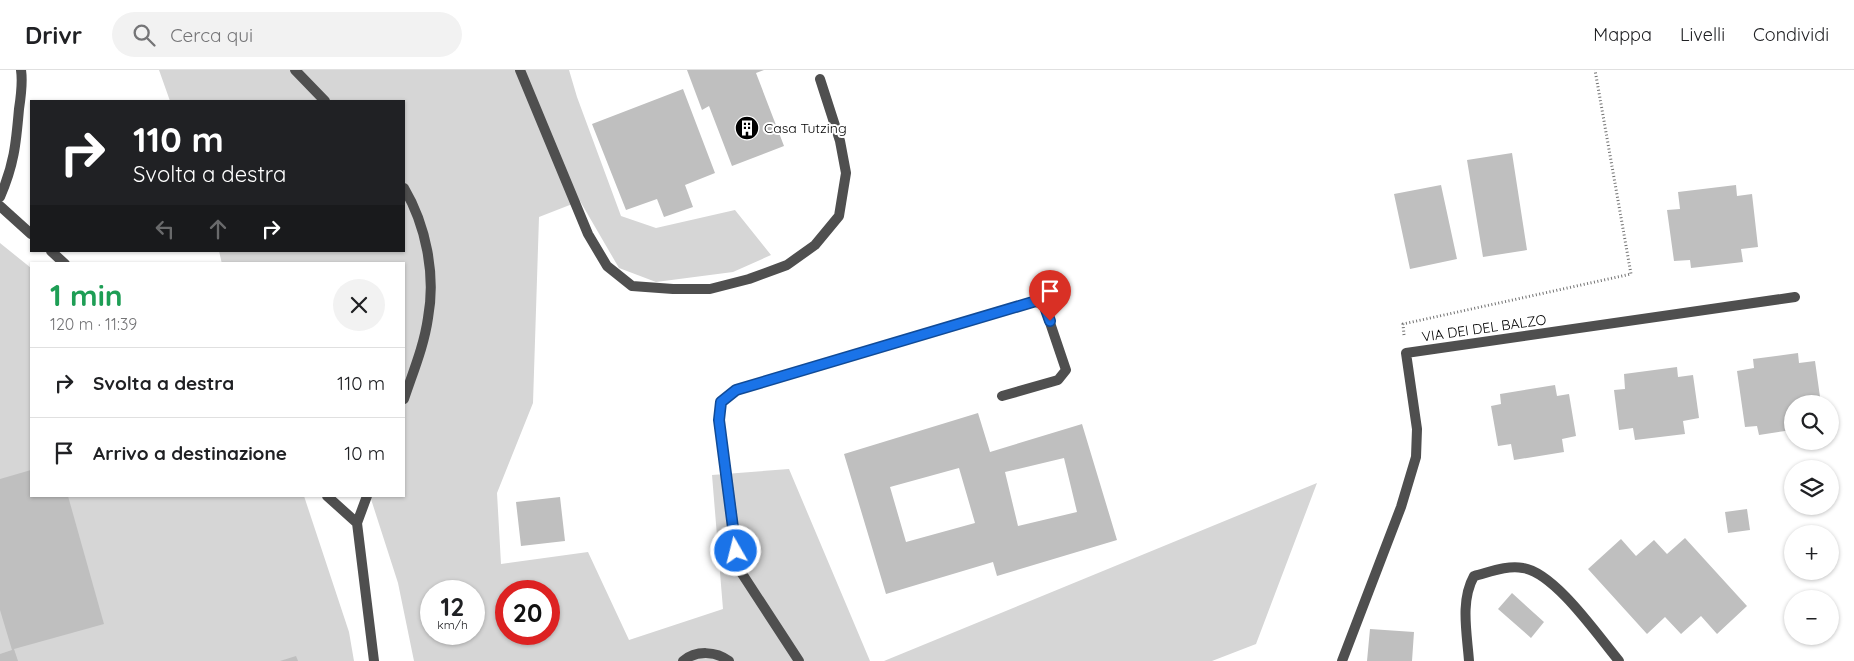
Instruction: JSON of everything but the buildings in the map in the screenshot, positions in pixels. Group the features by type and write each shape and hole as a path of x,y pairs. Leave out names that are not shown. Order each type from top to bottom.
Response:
{"street":[{"path":"0,197 12,168 15,154 22,86 21,70"},
{"path":"295,70 324,100"},
{"path":"520,70 588,234 607,266 632,286 673,289 710,289 748,279 787,265 815,245 839,216 846,173 840,141 820,79"},
{"path":"405,190 420,220 427,252 430,283 430,311 405,396"},
{"path":"0,206 30,233"},
{"path":"52,252 63,262"},
{"name":"VIA DEI DEL BALZO","path":"1342,661 1401,507 1416,457 1417,429 1406,353 1795,297"},
{"path":"799,661 739,570 719,420 721,402 736,390 1036,301 1044,304 1066,370 1058,380 1002,396"},
{"path":"328,497 357,523"},
{"path":"367,497 357,523 374,661"},
{"path":"1469,661 1466,606 1468,588 1474,576 1514,567 1532,571 1550,581 1619,661"},
{"path":"683,661 703,652 722,656 729,661"}],"path":[{"path":"1404,324 1631,274 1595,70"}],"shaded area":[{"path":"159,70 569,70 577,97 621,216 656,228 735,210 771,255 733,272 656,282 619,268 580,201 539,217 533,403 497,493 501,564 588,552 629,640 723,609 712,475 789,469 870,661 414,661 398,583 370,497 405,497 405,262 222,262 219,252 405,252 405,100 170,100"},
{"path":"0,243 30,267 30,497 304,497 349,632 354,661 0,661"},
{"path":"1317,483 1256,644 1212,661 884,661"}],"place":[{"name":"Casa Tutzing","path":"747,128"}],"route":[{"path":"736,551 719,420 721,402 736,390 1036,301 1044,304 1050,321"}]}
